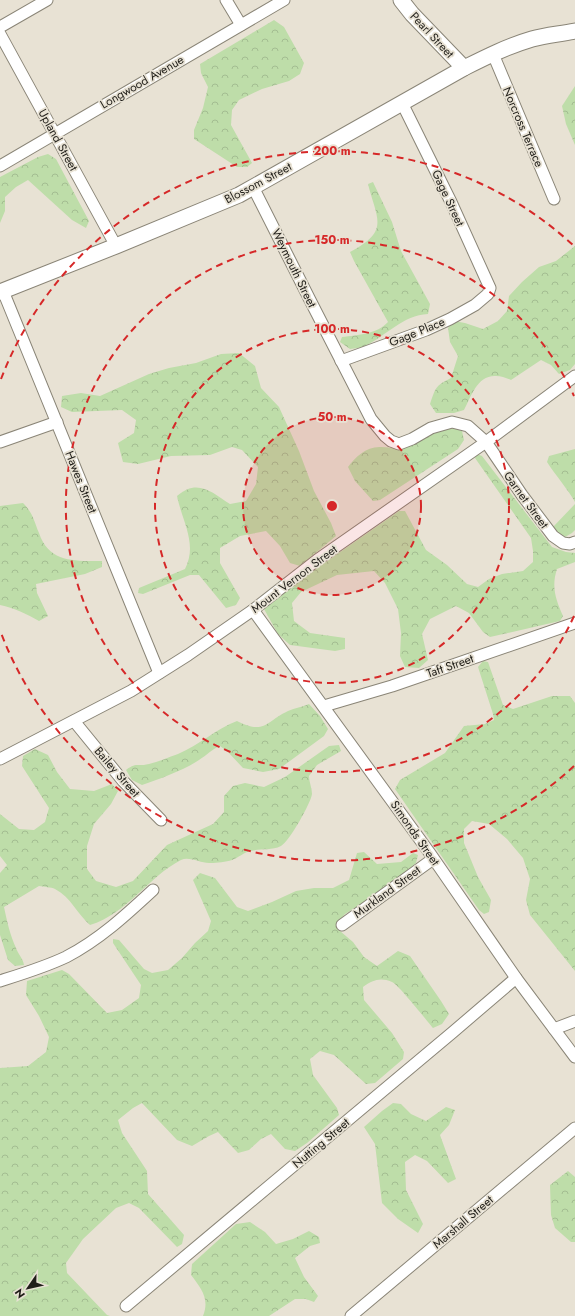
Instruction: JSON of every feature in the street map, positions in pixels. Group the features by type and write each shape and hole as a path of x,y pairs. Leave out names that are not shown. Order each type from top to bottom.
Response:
{"street":[{"path":"0,27 47,0"},
{"path":"226,0 241,24"},
{"name":"Longwood Avenue","path":"0,166 54,133 284,0"},
{"name":"Pearl Street","path":"401,0 412,14 464,68"},
{"name":"Blossom Street","path":"2,292 229,199 253,187 464,68 493,54 533,39 575,31"},
{"name":"Upland Street","path":"0,34 116,246"},
{"name":"Norcross Terrace","path":"493,54 554,199"},
{"name":"Gage Street","path":"402,103 451,202 487,281 490,288 488,294"},
{"name":"Weymouth Street","path":"253,187 341,361 372,419 385,436 391,441 399,444 412,439 431,428 452,422 468,426 486,442"},
{"name":"Hawes Street","path":"2,292 57,422 159,673"},
{"name":"Gage Place","path":"341,361 426,330 475,305 488,294"},
{"name":"Mount Vernon Street","path":"0,760 131,691 188,655 253,610 317,560 486,442 575,376"},
{"path":"0,442 57,422"},
{"name":"Garnet Street","path":"486,442 553,536 563,543 570,544 575,542"},
{"name":"Simonds Street","path":"253,610 324,706 516,978 575,1057"},
{"name":"Taft Street","path":"324,706 392,686 575,623"},
{"name":"Bailey Street","path":"74,721 123,781 161,820"},
{"name":"Murkland Street","path":"342,925 433,859"},
{"path":"0,981 51,963 78,950 111,928 153,890"},
{"name":"Nutting Street","path":"126,1306 516,978"},
{"path":"554,1029 575,1021"},
{"name":"Marshall Street","path":"351,1316 575,1128"}],"green space":[{"path":"274,20 284,27 304,63 300,74 289,81 262,89 239,100 232,110 231,125 252,163 247,167 237,167 194,139 194,130 203,108 208,87 201,73 200,64"},
{"path":"575,86 575,145 566,124 562,106"},
{"path":"48,154 56,159 89,221 86,228 72,220 28,180 16,187 5,197 5,211 0,223 0,177 38,157"},
{"path":"373,182 392,222 401,251 430,304 428,314 419,315 403,322 365,346 350,349 340,342 342,337 361,335 378,329 388,322 350,252 363,245 376,231 377,216 368,184"},
{"path":"575,246 575,364 570,370 559,374 551,365 541,360 511,380 500,376 489,377 479,383 472,393 464,410 454,413 436,413 430,404 439,385 451,378 458,356 450,342 448,328 454,321 483,329 498,321 507,311 509,296 522,282 539,267 556,261"},
{"path":"239,353 255,366 261,388 279,407 299,451 314,491 331,523 336,536 300,566 290,563 280,546 266,531 240,536 220,548 220,563 240,598 236,605 226,608 199,575 190,575 143,594 138,593 139,588 185,569 189,560 190,542 177,496 191,488 198,487 211,491 230,504 246,501 256,484 258,467 242,450 232,447 210,455 171,456 138,464 123,462 118,443 134,433 136,420 122,410 72,412 61,407 62,396 81,393 100,396 149,374 169,368 196,363 221,354"},
{"path":"454,428 462,431 464,440 458,449 380,500 373,501 355,481 348,467 358,456 371,448 406,448 427,436"},
{"path":"575,449 575,502 547,462 549,456"},
{"path":"477,454 482,456 552,547 566,552 575,553 575,562 557,569 555,576 555,593 563,616 560,621 490,637 483,632 469,613 456,606 430,619 422,634 428,660 419,668 405,667 400,656 401,633 398,609 385,583 374,571 337,575 301,592 292,603 294,621 310,633 345,638 345,649 335,651 290,645 278,634 264,609 267,603 399,511 405,511 426,550 447,565 467,584 478,587 489,579 502,574 523,571 533,562 531,538 475,458"},
{"path":"23,503 31,514 43,543 49,550 56,555 73,560 102,561 102,567 85,574 36,584 37,593 48,616 39,621 30,616 0,605 0,506"},
{"path":"575,504 575,530 565,537 557,533 553,527"},
{"path":"483,661 488,662 503,705 513,709 552,696 570,696 575,703 575,971 530,915 526,900 530,879 523,858 507,839 489,824 472,821 464,829 464,843 478,877 491,900 489,912 484,914 479,910 395,789 400,780 445,753 464,726 485,724 494,720 478,667"},
{"path":"309,704 320,716 328,729 324,736 279,769 263,772 243,768 220,746 186,767 142,785 132,780 126,770 133,766 145,765 178,754 229,724 237,721 246,725 259,727 269,723 288,711"},
{"path":"339,745 341,751 317,765 309,776 312,792 311,799 294,830 285,843 281,846 248,852 232,860 222,862 207,863 188,859 181,860 169,867 115,913 90,925 61,892 53,888 39,886 4,907 12,938 24,965 15,966 8,960 0,935 0,873 7,865 0,856 0,814 19,829 34,830 45,822 49,808 22,766 23,756 35,749 48,755 57,772 70,789 94,791 112,784 118,791 111,804 94,824 87,846 87,869 96,881 116,887 133,881 167,845 213,824 224,812 224,796 233,786 245,783 264,787 285,777 329,746"},
{"path":"364,852 377,864 401,862 413,853 418,855 416,863 385,889 345,914 339,921 340,931 353,942 364,957 377,966 398,951 410,956 449,1014 442,1024 433,1028 406,995 392,982 377,980 363,987 364,1000 392,1033 404,1052 403,1059 375,1083 366,1084 334,1055 320,1051 310,1059 313,1075 337,1108 339,1115 307,1143 295,1151 285,1149 271,1134 261,1139 249,1150 238,1153 218,1132 192,1146 177,1140 142,1103 133,1108 118,1120 122,1133 147,1171 148,1194 184,1235 182,1244 177,1247 139,1208 129,1203 116,1208 83,1239 66,1263 67,1273 107,1315 110,1316 0,1316 0,1068 28,1066 46,1052 49,1037 39,1016 26,995 27,981 62,970 69,974 107,1013 122,1010 139,998 141,985 113,943 113,939 119,940 144,969 152,973 168,970 208,931 211,921 193,880 200,873 215,878 237,907 248,911 296,891 314,888 333,888 349,880 357,853"},
{"path":"393,1103 401,1104 411,1114 426,1121 446,1107 455,1110 449,1125 440,1135 456,1179 448,1183 427,1161 415,1155 405,1162 406,1190 423,1224 418,1233 398,1219 382,1203 375,1144 364,1127"},
{"path":"568,1171 575,1177 575,1242 571,1242 555,1228 551,1215 550,1185"},
{"path":"250,1222 265,1232 276,1244 293,1239 309,1231 319,1237 320,1243 310,1246 295,1258 304,1277 318,1296 314,1302 306,1299 295,1299 269,1316 203,1316 205,1310 205,1299 201,1289 191,1275 192,1264 236,1224"}]}
